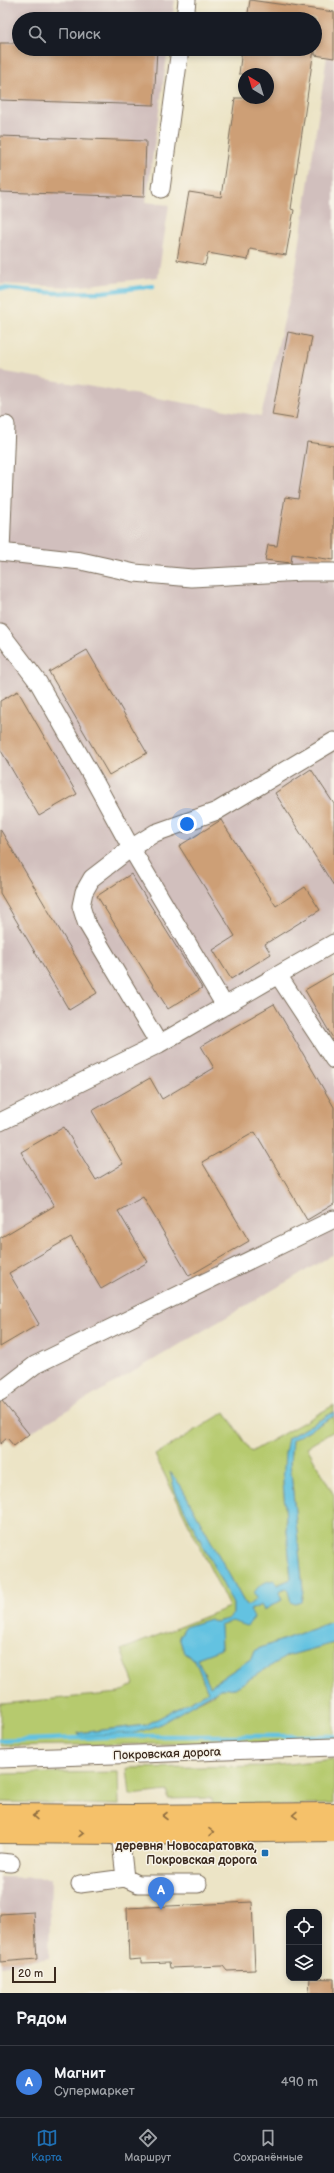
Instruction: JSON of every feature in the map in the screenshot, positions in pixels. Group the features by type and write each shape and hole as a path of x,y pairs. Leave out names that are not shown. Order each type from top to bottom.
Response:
{"main road":[{"path":"1,1828 140,1816 334,1814"},
{"path":"1,1828 120,1833 334,1830"}],"street":[{"path":"186,12 187,0"},
{"path":"161,189 179,56"},
{"path":"6,424 0,552 81,561 135,573 192,578 301,572 334,572"},
{"path":"0,632 38,682 95,782 130,848 225,1006"},
{"path":"159,1044 86,922 81,906 84,892 92,878 130,848 155,833 217,811 334,741"},
{"path":"0,1122 159,1044 334,943"},
{"path":"278,975 334,1060"},
{"path":"0,1392 35,1365 334,1220"},
{"name":"Покровская дорога","path":"0,1759 334,1747"},
{"path":"120,1833 125,1878"},
{"path":"80,1884 125,1878 138,1884 198,1884"}],"shaded area":[{"path":"0,0 175,0 173,12 12,12 12,56 167,56 146,202 169,205 158,277 72,287 0,284"},
{"path":"334,8 334,1254 29,1433 14,1446 7,1438 0,1444 0,371 261,416 295,275"},
{"path":"0,1877 51,1878 49,1958 0,1966"}],"green space":[{"path":"334,1405 334,1412 288,1438 283,1482 291,1579 277,1585 248,1606 245,1604 181,1486 171,1473 175,1491 233,1604 233,1614 228,1619 216,1622 210,1619 185,1627 179,1637 184,1653 195,1660 208,1692 146,1725 78,1733 135,1733 211,1696 220,1689 235,1688 287,1656 334,1643 334,1740 310,1742 0,1746 0,1704 119,1693 134,1684 121,1650 229,1607 155,1455 225,1412 251,1452"},
{"path":"334,1416 334,1431 307,1447 334,1495 334,1621 255,1650 252,1658 210,1686 197,1658 221,1649 220,1626 261,1605 264,1610 282,1600 279,1592 287,1588 301,1602 303,1590 290,1463 292,1440"},
{"path":"334,1759 334,1804 212,1808 211,1798 168,1799 168,1791 130,1795 127,1768 269,1766"},
{"path":"118,1772 119,1805 0,1802 0,1774"}],"water":[{"path":"334,1412 334,1416 292,1440 290,1463 303,1590 301,1602 295,1604 291,1602 287,1588 279,1592 282,1600 264,1610 261,1605 250,1610 254,1618 247,1626 232,1621 220,1626 221,1649 197,1658 210,1686 252,1658 255,1650 334,1621 334,1643 287,1656 235,1688 220,1689 157,1726 135,1733 79,1736 78,1733 146,1725 208,1692 195,1660 184,1653 179,1637 185,1627 210,1619 216,1622 228,1619 233,1614 233,1604 175,1491 170,1472 181,1486 245,1604 248,1606 256,1599 254,1593 262,1584 274,1580 277,1585 291,1579 283,1482 285,1453 288,1438"}],"building":[{"path":"250,0 334,12 334,58 321,56 322,12 248,12"},
{"path":"0,43 12,43 12,56 157,56 154,105 0,100"},
{"path":"241,56 313,56 291,209 294,210 286,255 250,249 248,260 208,253 205,265 177,260 189,192 221,197 235,98 238,98 238,104 274,104 274,68 240,68"},
{"path":"0,136 146,141 144,197 0,192"},
{"path":"288,332 312,337 296,419 272,415"},
{"path":"307,442 334,446 334,560 292,554 291,563 265,560 268,545 277,546 285,497 298,499"},
{"path":"87,650 147,753 109,775 49,672"},
{"path":"18,691 77,794 39,816 0,749 0,701"},
{"path":"311,769 334,804 334,886 275,793"},
{"path":"221,820 276,906 305,887 320,910 265,944 271,954 231,979 213,950 235,936 179,846"},
{"path":"0,829 97,993 69,1010 0,893"},
{"path":"131,874 202,988 168,1009 97,896"},
{"path":"334,973 334,1040 305,990"},
{"path":"274,1004 334,1107 334,1204 307,1220 255,1132 202,1162 249,1241 189,1276 143,1197 118,1211 148,1262 101,1289 71,1237 9,1273 39,1324 0,1347 0,1238 54,1206 21,1152 64,1127 96,1180 123,1164 92,1111 150,1078 162,1099 214,1068 201,1046"},
{"path":"2,1401 29,1434 14,1446 7,1438 0,1444 0,1402"},
{"path":"252,1902 255,1970 227,1971 223,1966 170,1968 169,1962 141,1963 141,1959 129,1960 127,1908"},
{"path":"34,1912 37,1959 0,1962 0,1914"},
{"path":"322,1978 334,1979 334,1993 309,1993 310,1981 322,1981"}],"waterway":[{"path":"0,288 55,293 103,292 153,286"},
{"path":"0,1741 132,1736 334,1736"}],"place":[{"name":"деревня Новосаратовка, Покровская дорога","path":"265,1853"},
{"name":"Магнит","path":"161,1910"}]}
